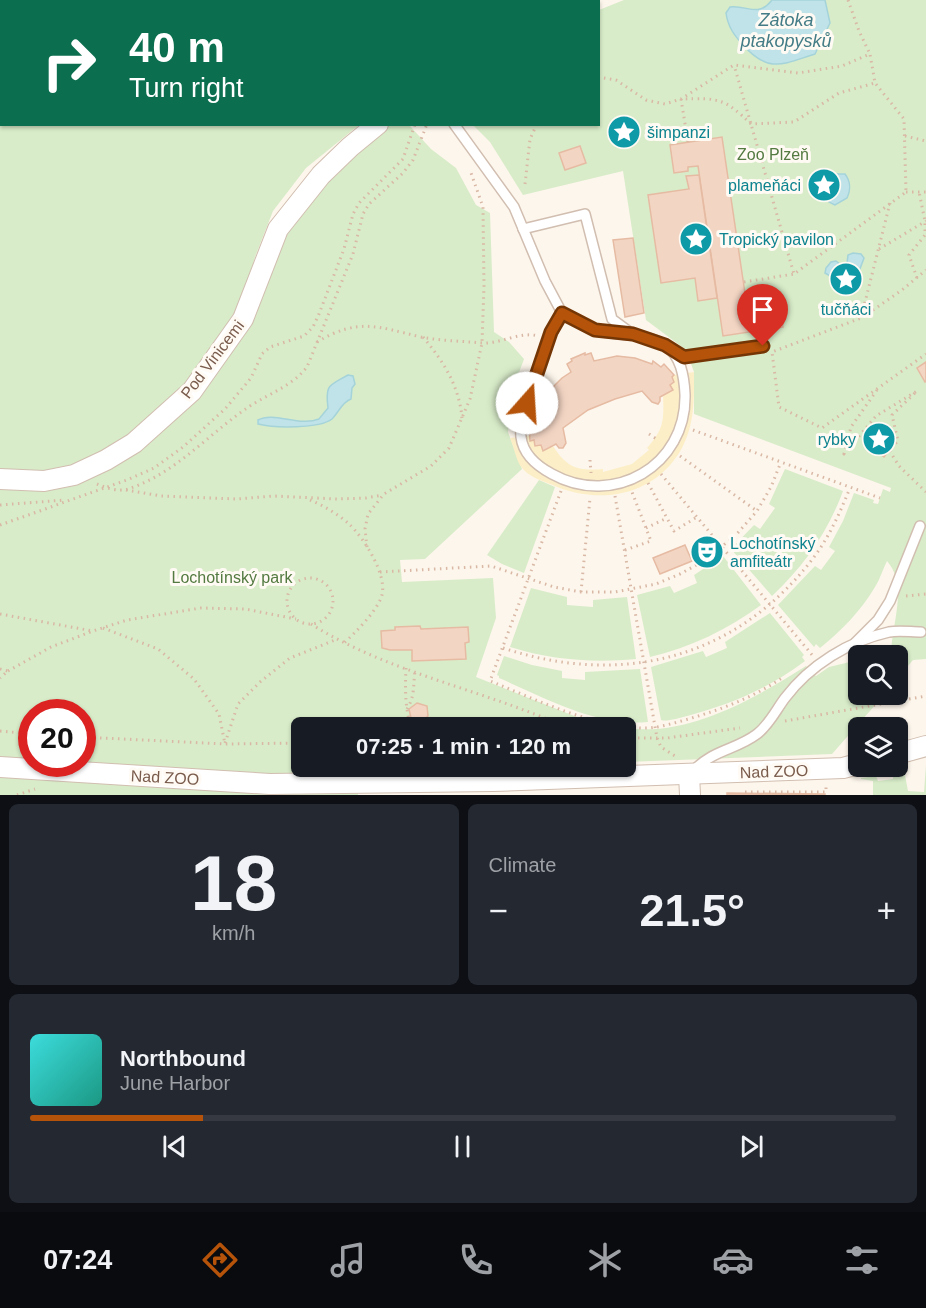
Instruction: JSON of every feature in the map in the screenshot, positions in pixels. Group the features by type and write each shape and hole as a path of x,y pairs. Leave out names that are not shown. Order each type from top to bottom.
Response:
{"street":[{"name":"Pod Vinicemi","path":"0,479 44,480 74,475 106,460 134,443 192,391 243,320 278,229 321,175 376,126"},
{"path":"908,750 926,746"},
{"name":"Nad ZOO","path":"0,767 270,784 493,781 848,767"},
{"path":"689,774 690,795"}],"lane":[{"path":"455,126 514,207 545,281 562,313 595,330 633,334 665,345 678,354 688,357 763,346"},
{"path":"523,230 585,214 612,319 633,334"},
{"path":"562,313 549,339 520,421 524,448 537,464 565,481 591,487 613,486 636,478 654,466 669,448 680,425 685,397 683,374 677,358 665,345"},
{"path":"853,645 878,620 892,595 920,526"},
{"path":"853,645 890,632 921,632"},
{"path":"689,774 713,754 756,735 811,670 819,663 848,648"}],"path":[{"path":"848,0 870,54 875,83 904,119 906,192"},
{"path":"681,99 734,65 798,74 842,66 870,54"},
{"path":"734,65 794,274"},
{"path":"600,77 615,80 646,100 664,104 681,99 710,98 732,105 751,124 794,122 839,93 875,83"},
{"path":"681,99 688,142"},
{"path":"0,525 154,468 183,447 239,394 251,378 262,354 270,347 304,336 313,327 344,249 353,214 359,203 403,159 414,126"},
{"path":"125,490 173,468 213,433 252,405 300,376 307,367 353,254 363,214 379,194 403,173 413,159 426,126"},
{"path":"525,184 530,139 536,126"},
{"path":"905,136 926,141"},
{"path":"105,488 160,496 366,498 384,494 431,466 449,448 462,419 470,399 482,343 483,207 469,168"},
{"path":"744,282 794,274 906,192 926,192"},
{"path":"917,278 909,255 925,235 926,221 919,192"},
{"path":"861,318 890,203"},
{"path":"879,249 926,221"},
{"path":"926,270 861,318 772,352 779,407 822,428 926,354"},
{"path":"315,344 330,335 363,326 383,326 423,337 490,344 530,334 549,339"},
{"path":"423,337 446,366 461,403 462,419"},
{"path":"879,387 851,427 844,454 876,416 917,390 892,415 898,441 889,450 899,466 926,492"},
{"path":"690,429 880,498"},
{"path":"678,454 757,511"},
{"path":"380,572 491,566 554,587 581,592 631,590 656,584 702,562 722,548 757,511 782,462"},
{"path":"660,474 814,657 809,662"},
{"path":"648,483 674,531 697,518"},
{"path":"502,648 558,663 616,666 644,663 702,646 737,628 770,604 796,580 818,551 836,520 850,488"},
{"path":"562,489 490,681 604,722 639,728 656,727 710,713 754,695 787,676"},
{"path":"624,550 651,541 631,490"},
{"path":"367,547 365,529 368,514 384,494"},
{"path":"615,495 657,738"},
{"path":"302,497 318,503 350,525 367,547 380,572 382,595 368,618 344,644"},
{"path":"581,592 590,497"},
{"path":"0,505 73,499"},
{"path":"646,528 667,518"},
{"path":"296,620 288,607 289,591 299,580 315,578 328,585 332,592 333,606 325,619 311,624"},
{"path":"892,595 901,597 926,594"},
{"path":"0,678 8,671 51,648 127,620 201,608 245,609 311,624 344,644 542,717"},
{"path":"0,614 93,631"},
{"path":"102,628 158,649 194,679 219,714 225,744"},
{"path":"225,744 238,704 260,682 290,658 336,640"},
{"path":"406,668 405,692 408,717"},
{"path":"0,669 8,671"},
{"path":"406,711 413,699 412,686 415,671"},
{"path":"0,731 18,733"},
{"path":"96,738 225,744 291,743"}],"green space":[{"name":"Zoo Plzeň","path":"624,0 926,0 926,659 913,660 908,666 908,645 892,645 898,594 897,582 887,561 877,584 857,612 820,648 816,644 814,647 778,605 815,566 821,570 835,551 829,547 854,493 874,500 873,503 878,504 883,489 890,492 891,488 694,414 694,372 686,350 646,320 623,171 523,195 490,142 474,126 600,126 600,10"},
{"name":"Lochotínský park","path":"0,126 358,126 306,168 273,211 255,257 242,307 209,354 199,363 192,380 243,319 278,229 377,126 410,126 431,149 456,168 476,205 490,213 494,332 509,342 524,359 513,389 508,432 522,469 425,559 400,560 402,582 493,578 496,618 476,677 577,717 291,717 291,777 357,777 358,795 0,795"},
{"path":"785,469 843,491 814,548 772,596 731,549 754,525 760,529 775,508 769,504"},
{"path":"539,480 555,487 524,573 487,555"},
{"path":"723,556 761,605 708,637 650,657 637,595 670,586 674,593 697,583 694,575"},
{"path":"531,588 567,597 567,605 593,607 593,600 627,597 636,659 604,661 572,659 541,655 510,647"},
{"path":"770,613 804,655 802,657 805,661 778,679 734,701 687,716 661,720 651,667 703,651 706,657 727,648 725,642"},
{"path":"504,656 562,671 562,678 585,680 585,672 640,669 648,722 636,722 636,717 590,716 553,702 499,678 497,675"},
{"path":"848,662 848,705 875,705 865,717 848,717 848,736 832,754 636,762 636,728 674,727 697,721 743,702 806,666 816,676 829,667"},
{"path":"926,765 926,795 873,795 873,781 861,778 876,777 878,781 905,777 908,791 924,792"}],"sand":[{"path":"694,372 692,420 682,448 671,465 641,487 624,493 587,495 568,491 539,480 520,465 510,438 529,436 530,441 534,440 536,446 541,445 543,450 553,446 563,459 580,468 603,469 603,472 632,464 649,450 647,448 660,429 663,418 663,395 672,390 670,385 674,382 672,377"}],"water":[{"name":"Zátoka ptakopysků","path":"772,0 825,0 830,23 815,54 785,63 769,63 752,54 737,38 727,18 726,13 730,7 757,10"},
{"path":"845,174 850,186 847,198 835,205 820,194 819,186 823,177"},
{"path":"861,254 864,258 855,282 846,285 825,273 831,262 836,261 841,265 847,263 848,255"},
{"path":"348,375 353,376 355,384 352,388 351,399 332,419 307,426 285,427 258,424 258,420 271,417 303,421 319,419 328,408 328,390 336,381"}],"building":[{"path":"722,137 747,307 779,302 783,327 723,336 698,166 688,167 688,171 674,173 670,145"},
{"path":"580,146 586,163 565,170 559,153"},
{"path":"699,175 717,298 698,301 695,278 661,283 648,195 689,189 686,176"},
{"path":"633,238 644,313 625,317 613,240"},
{"path":"585,353 585,355 591,353 594,361 617,356 635,358 652,364 653,361 661,367 664,364 674,375 672,377 674,382 670,385 673,390 660,397 658,404 652,402 642,391 588,410 563,428 566,443 563,448 559,448 556,444 543,451 541,445 535,446 534,440 530,441 529,427 533,427 534,417 536,418 546,394 571,372 567,364 572,361 571,359"},
{"path":"926,362 926,381 925,382 917,368"},
{"path":"876,424 895,438 884,457 863,440"},
{"path":"685,545 692,561 660,574 653,558"},
{"path":"420,626 421,629 468,627 469,642 465,643 466,659 412,661 412,650 382,648 381,631 395,630 395,627"},
{"path":"417,703 427,706 428,716 411,717 409,709"},
{"path":"727,793 825,794 825,795 727,795"}],"place":[{"name":"šimpanzi","path":"624,132"},
{"name":"plameňáci","path":"824,185"},
{"name":"Tropický pavilon","path":"696,239"},
{"name":"tučňáci","path":"846,279"},
{"name":"rybky","path":"879,439"},
{"name":"Lochotínský amfiteátr","path":"707,552"}],"route":[{"path":"527,403 551,332 562,313 595,330 633,334 665,345 684,357 763,346"}]}
